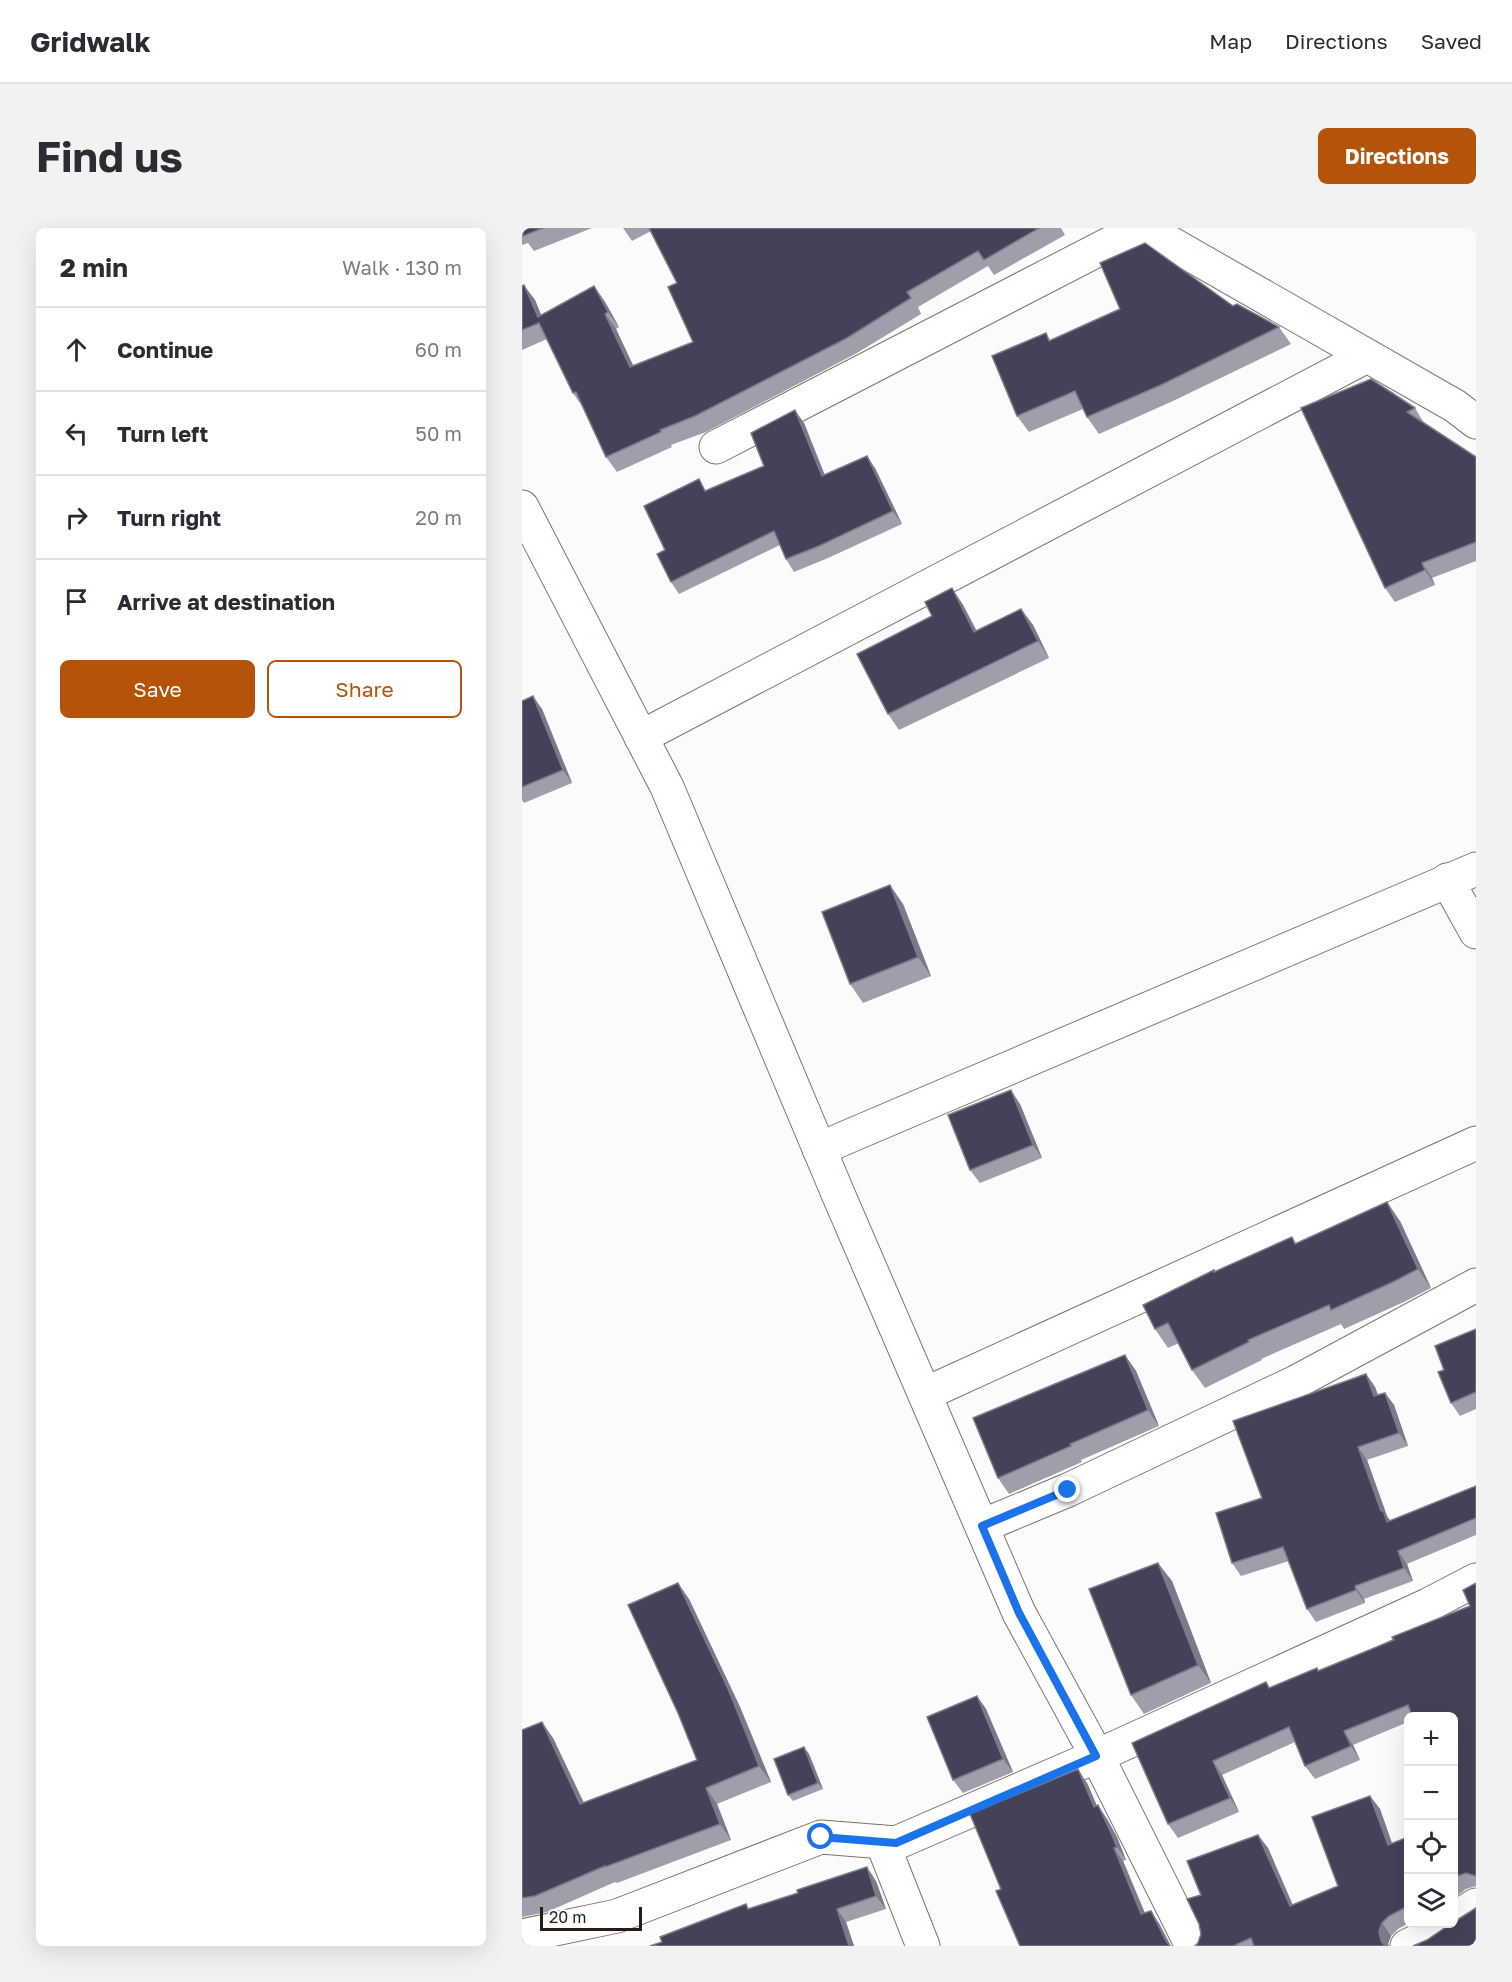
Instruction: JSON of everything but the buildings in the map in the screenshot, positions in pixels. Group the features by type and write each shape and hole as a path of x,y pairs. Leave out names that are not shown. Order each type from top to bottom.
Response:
{"street":[{"path":"716,447 1142,228 1455,406 1476,422"},
{"path":"641,737 1367,356"},
{"path":"522,507 667,788 819,1149 1019,1613 1096,1756 1192,1946"},
{"path":"819,1149 1461,874 1476,932"},
{"path":"925,1394 1476,1143"},
{"path":"982,1526 1068,1490 1296,1382 1476,1285"},
{"path":"522,1936 617,1916 821,1837 896,1843 1096,1756 1428,1605 1476,1580"},
{"path":"882,1842 923,1946"},
{"path":"1458,1917 1476,1905"},
{"path":"1407,1946 1426,1938 1440,1928"}],"route":[{"path":"821,1837 896,1843 1096,1756 1019,1613 982,1526 1068,1490"}]}
